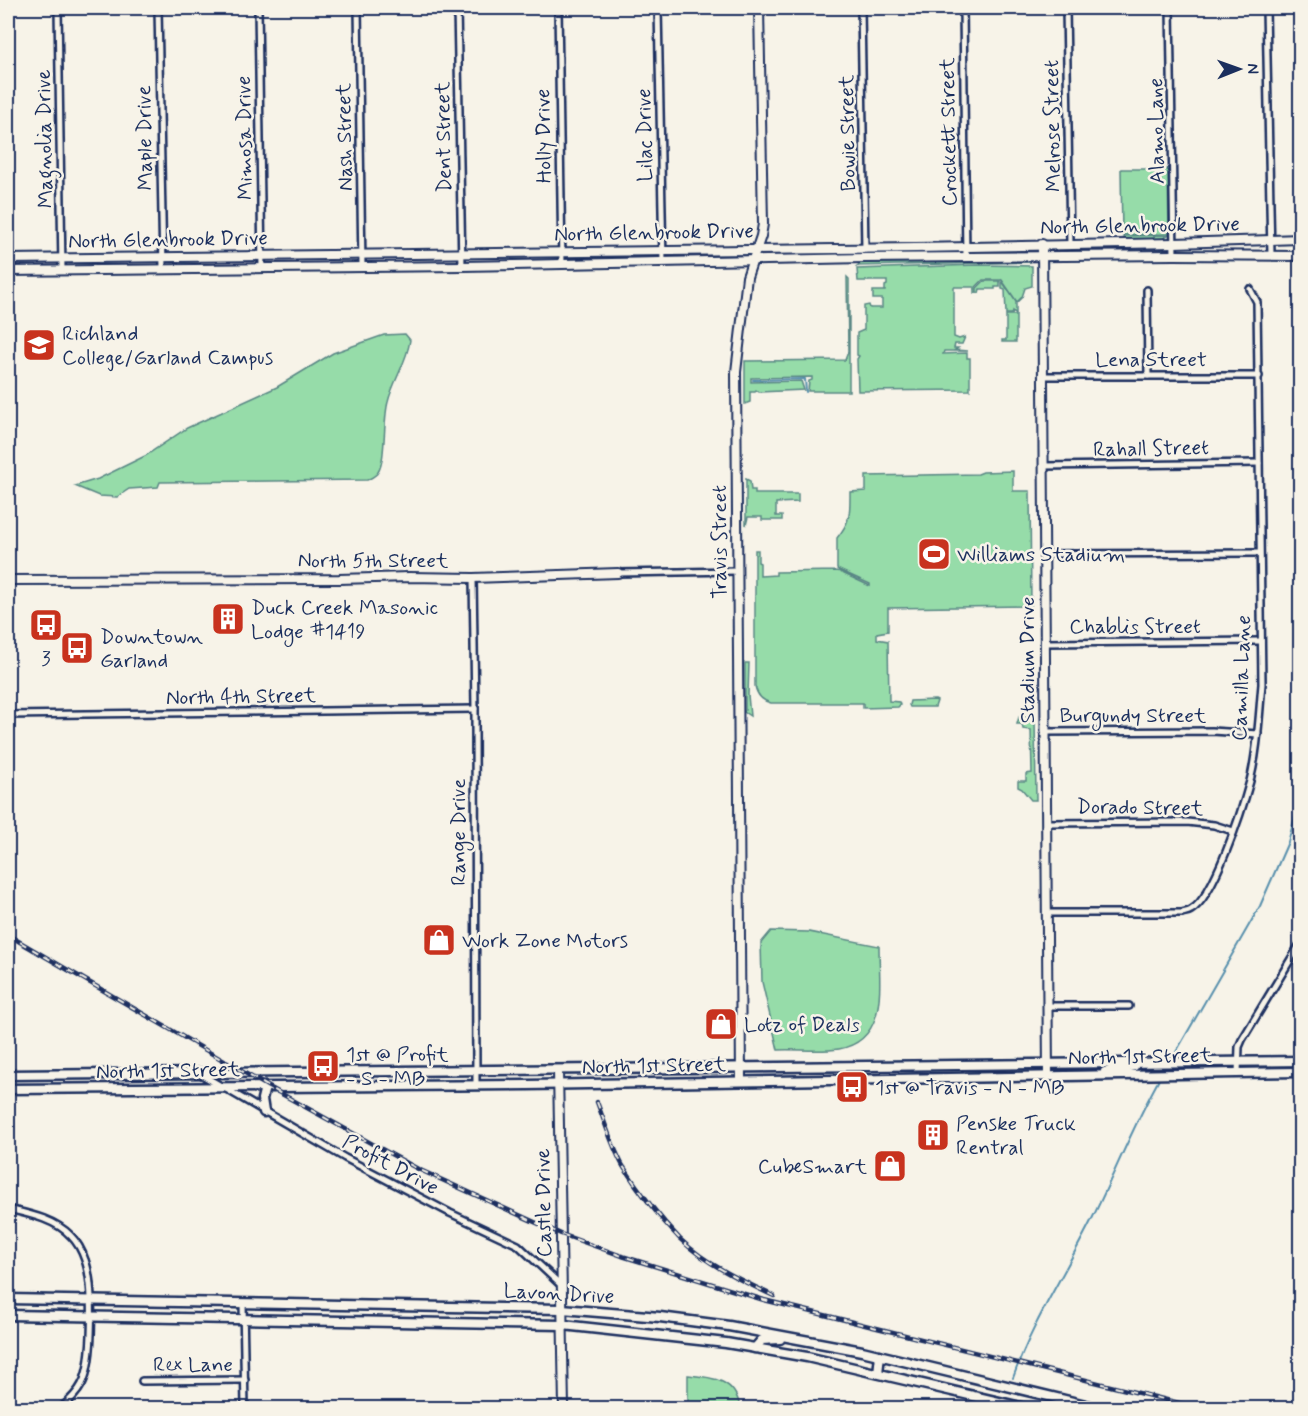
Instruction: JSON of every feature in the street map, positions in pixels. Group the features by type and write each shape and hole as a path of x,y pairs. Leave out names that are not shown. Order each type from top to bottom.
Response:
{"main road":[{"name":"Travis Street","path":"741,1081 736,363 745,289 763,224 759,8"},
{"name":"North Glenbrook Drive","path":"8,260 1174,243 1300,239"},
{"name":"Stadium Drive","path":"1042,244 1048,1076"},
{"name":"North Glenbrook Drive","path":"8,271 462,266 752,259 1300,256"},
{"name":"North 5th Street","path":"8,580 473,578 618,573"},
{"name":"North 1st Street","path":"8,1075 1300,1061"},
{"path":"1103,1075 1108,1070 1158,1062"},
{"path":"835,1065 835,1079"},
{"path":"717,1068 717,1081"},
{"name":"Castle Drive","path":"558,1070 564,1408"},
{"path":"341,1072 341,1086"},
{"name":"North 1st Street","path":"8,1089 559,1085 1300,1072"},
{"path":"264,1112 262,1099 265,1087"},
{"name":"Lavon Drive","path":"8,1299 562,1309 683,1320 729,1326 880,1355 1098,1408"},
{"name":"Lavon Drive","path":"8,1315 563,1325 673,1336 755,1348 878,1373 1024,1408"},
{"path":"755,1348 759,1342 768,1339 813,1341"},
{"path":"878,1373 880,1355"}],"street":[{"name":"Magnolia Drive","path":"58,8 62,270"},
{"name":"Maple Drive","path":"158,8 163,268"},
{"name":"Mimosa Drive","path":"258,8 262,268"},
{"name":"Nash Street","path":"358,8 362,266"},
{"name":"Dent Street","path":"457,8 462,266"},
{"name":"Holly Drive","path":"558,8 562,264"},
{"name":"Lilac Drive","path":"658,8 663,262"},
{"name":"Bowie Street","path":"861,8 865,258"},
{"name":"Crockett Street","path":"963,8 966,257"},
{"name":"Melrose Street","path":"1066,8 1070,244"},
{"name":"Alamo Lane","path":"1170,8 1174,255"},
{"path":"1266,8 1271,255"},
{"name":"Camilla Lane","path":"1046,913 1182,913 1191,910 1205,894 1223,859 1250,780 1258,734 1262,684 1257,302 1250,289"},
{"path":"1147,290 1148,376"},
{"name":"Lena Street","path":"1043,376 1258,376"},
{"name":"Rahall Street","path":"1044,466 1259,463"},
{"path":"1044,554 1259,553"},
{"name":"North 5th Street","path":"618,573 738,571"},
{"name":"Range Drive","path":"473,578 476,1086"},
{"name":"Chablis Street","path":"1045,643 1261,641"},
{"name":"North 4th Street","path":"8,715 475,709"},
{"name":"Burgundy Street","path":"1045,732 1212,731 1258,734"},
{"name":"Dorado Street","path":"1046,823 1187,822 1214,825 1233,831"},
{"path":"1239,1073 1239,1047 1242,1040 1300,944"},
{"path":"1047,1006 1129,1006"},
{"name":"Profit Drive","path":"200,1074 413,1194 518,1245 562,1287"},
{"path":"8,1209 50,1222 70,1234 79,1245 86,1260 90,1281 88,1362 83,1383 61,1408"},
{"path":"243,1303 245,1408"},
{"name":"Rex Lane","path":"142,1381 244,1380"}],"green space":[{"path":"1121,169 1168,169 1169,234 1122,235"},
{"path":"1168,235 1161,240 1127,240 1123,236"},
{"path":"1031,262 857,266 861,263"},
{"path":"977,265 1032,266 1032,286 1025,288 1022,297 1017,302 1002,280 983,280 976,287 976,293 974,293 974,287 954,287 954,337 959,339 965,337 962,344 955,344 954,348 968,351 944,351 943,354 967,353 967,358 970,358 970,390 858,391 857,333 864,330 864,306 882,308 882,299 873,299 873,291 885,291 887,281 858,281 857,269"},
{"path":"847,277 849,279 849,391 808,391 812,377 751,378 751,382 801,381 804,390 759,392 756,390 750,392 750,402 745,404 745,361 845,360 848,352"},
{"path":"984,281 1000,281 1000,287 980,289 977,293 977,288"},
{"path":"1002,281 1016,302 1016,314 1013,311 1012,314 1006,314 1005,290 1002,289"},
{"path":"1006,315 1016,315 1016,342 1002,342 1006,340"},
{"path":"405,334 410,340 388,402 381,467 376,475 367,480 160,482 158,487 129,489 117,497 99,496 75,486 98,479 145,456 187,428 277,387 333,353 384,335"},
{"path":"1013,471 1013,491 1030,491 1031,606 888,608 888,631 877,633 877,639 888,641 889,701 899,702 898,707 863,708 863,703 771,703 760,697 755,686 755,550 758,550 760,576 776,575 776,572 838,571 870,586 837,569 837,538 849,516 850,492 866,491 866,476 978,474"},
{"path":"746,479 750,481 751,490 755,490 755,494 798,494 798,502 776,503 776,516 782,516 782,520 748,517 746,525"},
{"path":"745,663 749,663 750,716 744,712"},
{"path":"910,701 937,701 935,707 910,707 909,705"},
{"path":"1019,717 1035,717 1036,800 1031,800 1018,787 1018,781 1026,781 1026,774 1032,773 1031,730 1023,729 1022,724 1017,724"},
{"path":"771,931 809,932 879,946 878,1008 874,1022 855,1044 839,1049 778,1050 762,982 761,943"},
{"path":"688,1375 722,1382 734,1391 740,1408 688,1408"}],"waterway":[{"path":"753,380 805,379 806,392"},
{"path":"1172,1059 1260,906 1288,842 1300,799"},
{"path":"1013,1378 1039,1318 1091,1221 1161,1076"}],"railway":[{"path":"8,935 269,1087 418,1169 561,1234 622,1256 764,1300 1199,1408"},
{"path":"597,1102 623,1166 672,1231 690,1248 713,1264 774,1296"}],"place":[{"name":"Richland College/Garland Campus","path":"39,345"},
{"name":"Williams Stadium","path":"934,554"},
{"name":"Duck Creek Masonic Lodge #1419","path":"228,619"},
{"name":"3","path":"46,625"},
{"name":"Downtown Garland","path":"77,648"},
{"name":"Work Zone Motors","path":"439,940"},
{"name":"Lotz of Deals","path":"721,1024"},
{"name":"1st @ Profit - S - MB","path":"323,1066"},
{"name":"1st @ Travis - N - MB","path":"852,1087"},
{"name":"Penske Truck Rentral","path":"933,1135"},
{"name":"CubeSmart","path":"890,1166"}]}
